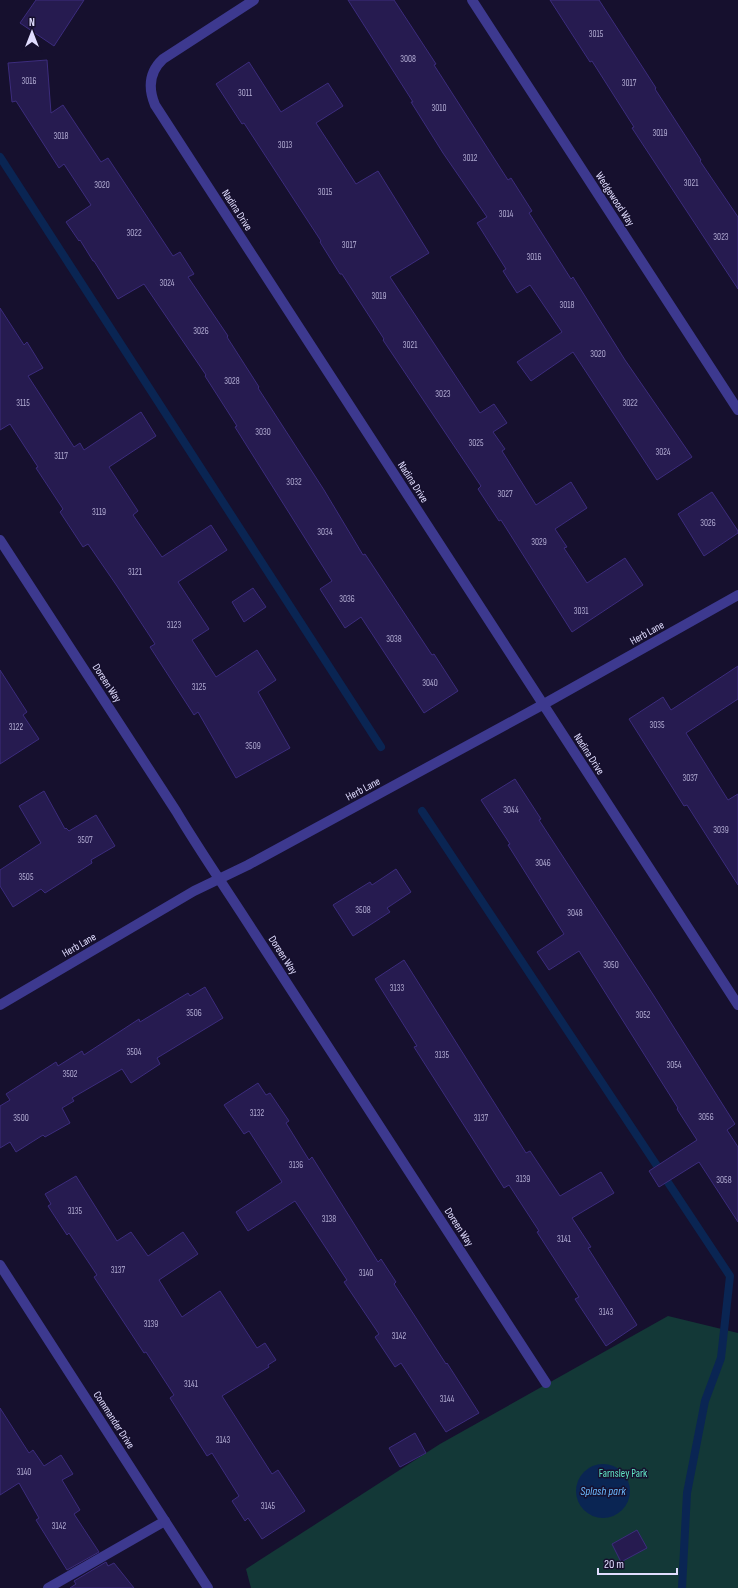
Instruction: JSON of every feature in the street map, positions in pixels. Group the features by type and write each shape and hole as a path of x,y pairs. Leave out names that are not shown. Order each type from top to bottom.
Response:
{"street":[{"name":"Nadina Drive","path":"254,0 163,59 157,65 152,75 150,87 155,105 738,1005"},
{"name":"Wedgewood Way","path":"472,0 738,410"},
{"name":"Doreen Way","path":"0,540 546,1383"},
{"name":"Herb Lane","path":"0,1005 188,895 255,861 544,704 738,595"},
{"name":"Commander Drive","path":"0,1265 208,1588"},
{"path":"48,1588 165,1521"}],"green space":[{"name":"Farnsley Park","path":"668,1316 738,1333 738,1588 251,1588 246,1569 440,1444"}],"water":[{"name":"Splash park","path":"598,1464 608,1464 618,1468 626,1476 630,1486 630,1496 626,1506 618,1514 608,1518 598,1518 588,1514 580,1506 576,1496 576,1486 580,1476 588,1468"}],"building":[{"path":"36,0 84,0 54,46 20,23"},
{"path":"348,0 394,0 436,64 434,65 508,180 511,178 532,211 529,213 571,279 573,277 625,360 692,457 657,480 573,352 531,381 517,362 562,332 530,285 517,293 503,271 506,269 477,223 487,217 443,153 411,102 413,102"},
{"path":"550,0 599,0 656,88 655,89 701,160 700,161 738,217 738,289 632,128 634,127 592,61 590,62"},
{"path":"47,60 51,113 63,105 101,162 108,158 173,256 180,252 194,274 188,277 228,336 227,337 259,387 258,388 324,490 363,555 365,554 432,655 434,654 458,691 424,713 361,617 345,628 320,589 332,581 235,427 237,426 205,376 206,375 144,284 118,299 80,240 79,241 66,222 91,205 64,164 59,168 16,101 12,102 8,63"},
{"path":"249,62 281,112 328,83 343,106 316,123 356,184 378,171 429,253 390,277 480,413 494,404 507,423 493,432 505,449 502,451 536,505 571,482 587,508 555,529 567,547 564,548 587,583 625,558 643,585 572,632 501,520 499,521 478,489 481,486 383,340 384,339 342,274 340,274 320,242 321,241 244,123 242,124 216,84"},
{"path":"0,308 24,345 27,342 43,368 28,376 74,447 80,443 84,450 141,412 156,436 109,467 138,511 133,515 162,557 211,525 227,550 178,582 209,629 192,640 216,677 257,650 276,680 258,692 290,748 236,778 198,712 194,715 150,647 155,644 117,586 88,544 83,547 60,512 63,509 36,468 38,467 10,424 0,430"},
{"path":"712,492 738,533 704,556 678,514"},
{"path":"253,588 266,607 244,622 232,602"},
{"path":"738,666 738,699 686,733 728,800 738,794 738,885 687,805 684,806 629,719 663,697 671,710"},
{"path":"0,670 27,712 23,715 39,739 0,764"},
{"path":"515,779 541,819 539,820 654,996 735,1124 727,1130 738,1147 738,1222 699,1162 659,1187 649,1171 697,1140 579,951 549,970 537,952 564,934 508,845 510,844 481,800"},
{"path":"44,791 65,829 66,828 69,831 96,815 115,846 91,860 92,863 45,893 41,889 13,907 0,886 0,870 41,843 19,806"},
{"path":"396,869 411,892 387,908 390,912 353,936 333,905 370,882 372,885"},
{"path":"404,960 526,1153 530,1151 560,1196 601,1172 614,1193 572,1218 591,1247 588,1248 637,1325 606,1346 575,1299 579,1297 537,1232 539,1231 509,1185 504,1188 414,1047 417,1046 375,979"},
{"path":"205,987 223,1018 157,1058 160,1064 131,1083 122,1069 72,1098 74,1101 62,1108 70,1123 45,1137 43,1135 16,1152 10,1142 0,1148 0,1106 10,1100 6,1094 56,1062 58,1066 82,1051 84,1055 139,1019 140,1022 188,993 190,996"},
{"path":"258,1083 266,1095 270,1093 289,1121 286,1123 309,1160 312,1157 378,1262 381,1259 396,1282 394,1284 479,1413 446,1432 401,1363 395,1367 375,1337 379,1334 344,1282 347,1280 295,1201 248,1231 236,1212 282,1182 249,1131 244,1134 224,1105"},
{"path":"76,1176 117,1241 131,1232 148,1256 183,1232 198,1254 159,1280 182,1317 220,1291 257,1348 265,1343 276,1360 268,1365 269,1367 222,1396 272,1474 278,1470 305,1511 262,1539 248,1518 245,1521 232,1501 239,1496 212,1453 207,1456 170,1398 174,1395 146,1352 144,1353 94,1277 97,1275 69,1233 67,1235 48,1206 51,1204 45,1194"},
{"path":"0,1408 29,1453 33,1450 44,1466 61,1455 73,1474 62,1480 80,1510 74,1514 99,1552 67,1570 36,1520 39,1518 19,1483 0,1495"},
{"path":"415,1433 426,1453 400,1467 389,1448"},
{"path":"637,1530 647,1548 621,1562 612,1544"},
{"path":"106,1562 108,1566 114,1563 134,1588 70,1588 76,1584 74,1581"}],"waterway":[{"path":"0,157 381,747"},
{"path":"422,811 730,1276 721,1358 705,1401 687,1493 682,1588"}]}
